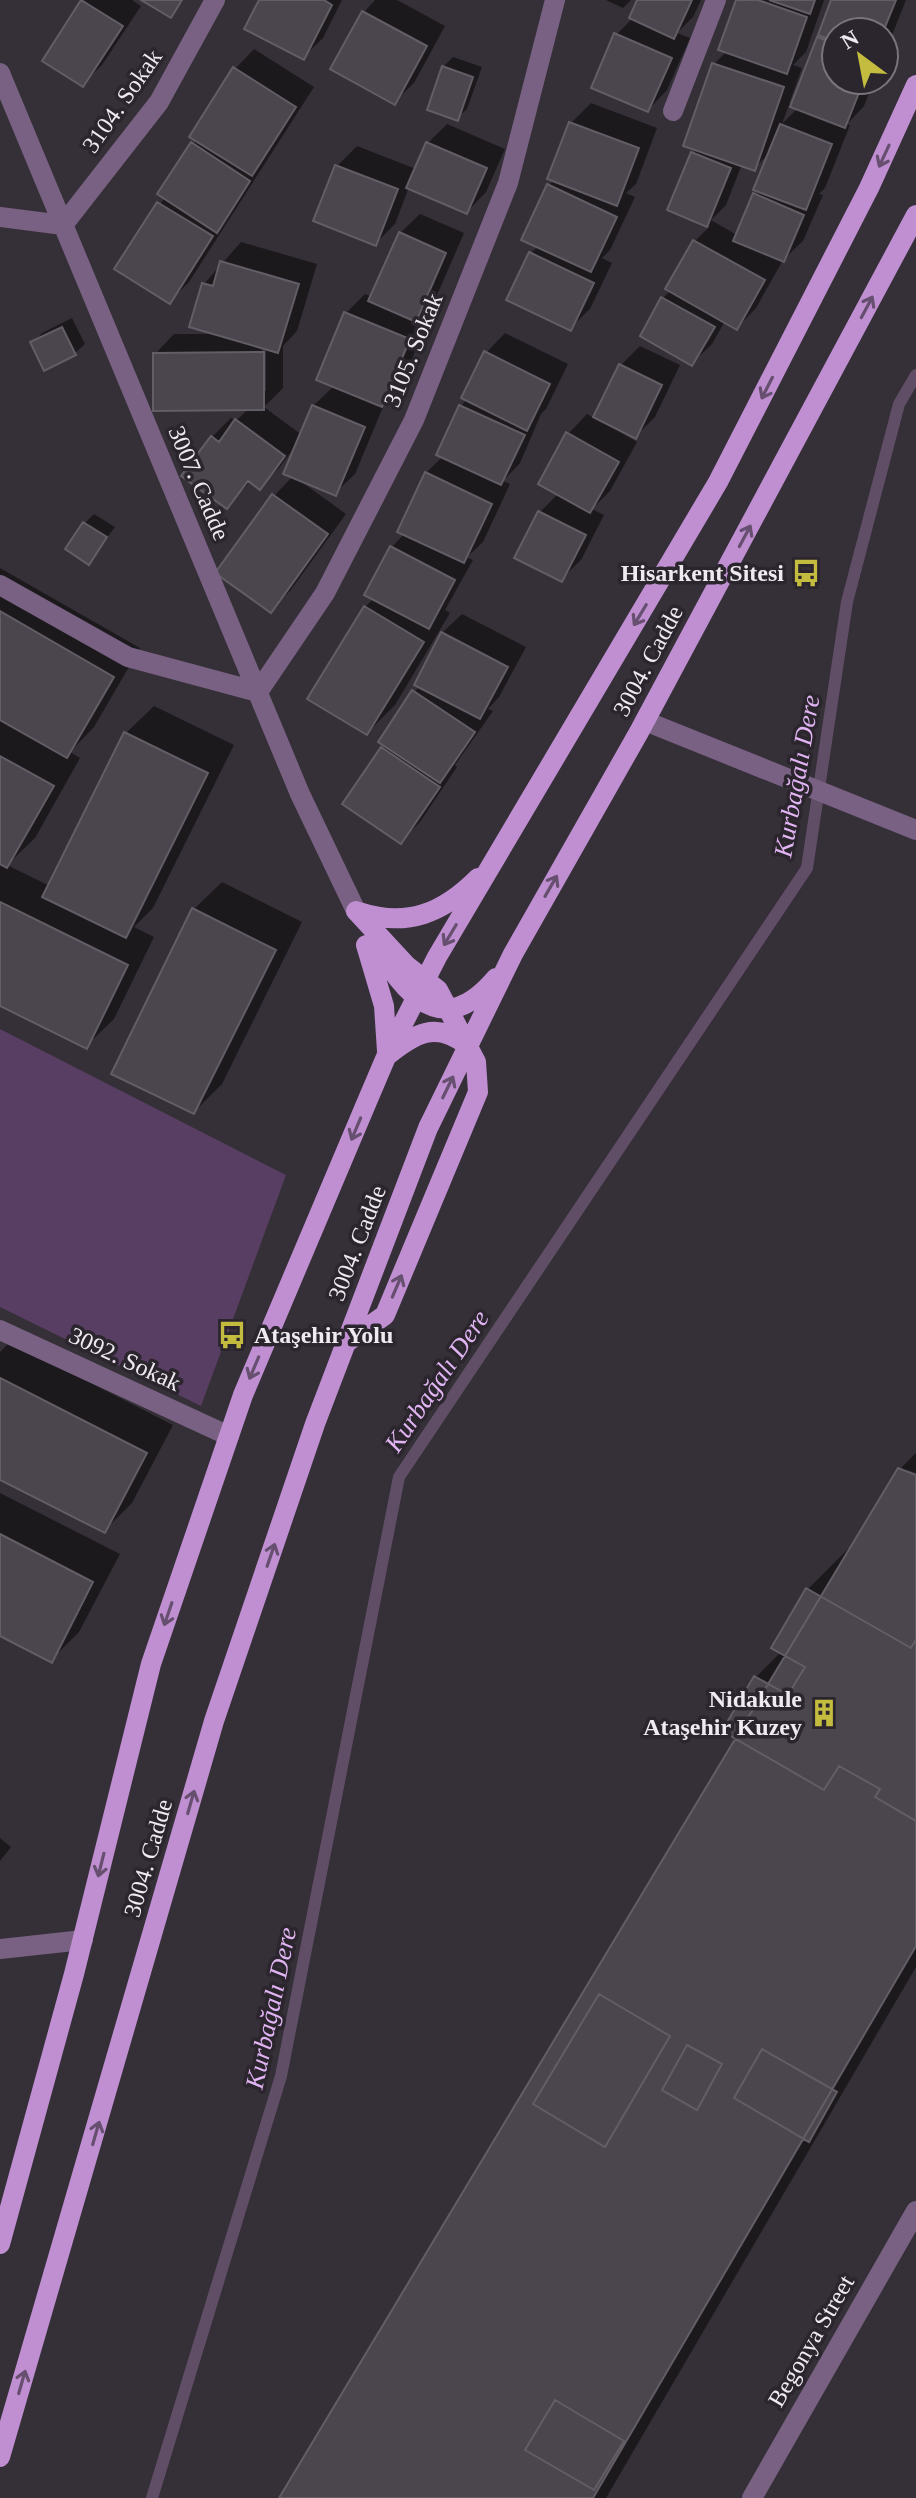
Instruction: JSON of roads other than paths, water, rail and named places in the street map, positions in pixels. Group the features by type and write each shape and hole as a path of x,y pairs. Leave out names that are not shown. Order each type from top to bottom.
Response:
{"main road":[{"name":"3004. Cadde","path":"0,2244 83,1940 151,1664 243,1395 386,1057 420,989 492,864 718,482 869,188 916,85"},
{"name":"3004. Cadde","path":"0,2457 214,1721 315,1424 428,1128 513,954 645,721 916,215"},
{"path":"356,911 381,919 415,918 437,909 468,889 492,864"},
{"path":"356,911 388,967 405,990 420,989 425,1005 453,1009 476,997 493,982 513,954"},
{"path":"356,911 384,1006 386,1057"},
{"path":"347,1342 385,1315 478,1092 476,1062 448,1009"},
{"path":"386,1057 423,1033 452,1033 469,1046"}],"street":[{"name":"3104. Sokak","path":"63,225 159,102 215,0"},
{"name":"3105. Sokak","path":"258,692 325,593 414,420 508,183 555,0"},
{"path":"673,111 716,0"},
{"name":"3007. Cadde","path":"0,73 300,794 356,911"},
{"path":"0,217 63,225"},
{"path":"0,585 128,657 258,692"},
{"path":"645,721 916,830"},
{"name":"3092. Sokak","path":"0,1330 229,1436"},
{"path":"0,1949 83,1940"},
{"name":"Begonya Street","path":"752,2498 916,2211"}],"waterway":[{"name":"Kurbağalı Dere","path":"152,2498 281,2076 399,1477 807,868 847,602 899,404 916,375"}],"place":[{"name":"Hisarkent Sitesi","path":"806,573"},
{"name":"Ataşehir Yolu","path":"232,1335"},
{"name":"Nidakule Ataşehir Kuzey","path":"824,1713"}]}
